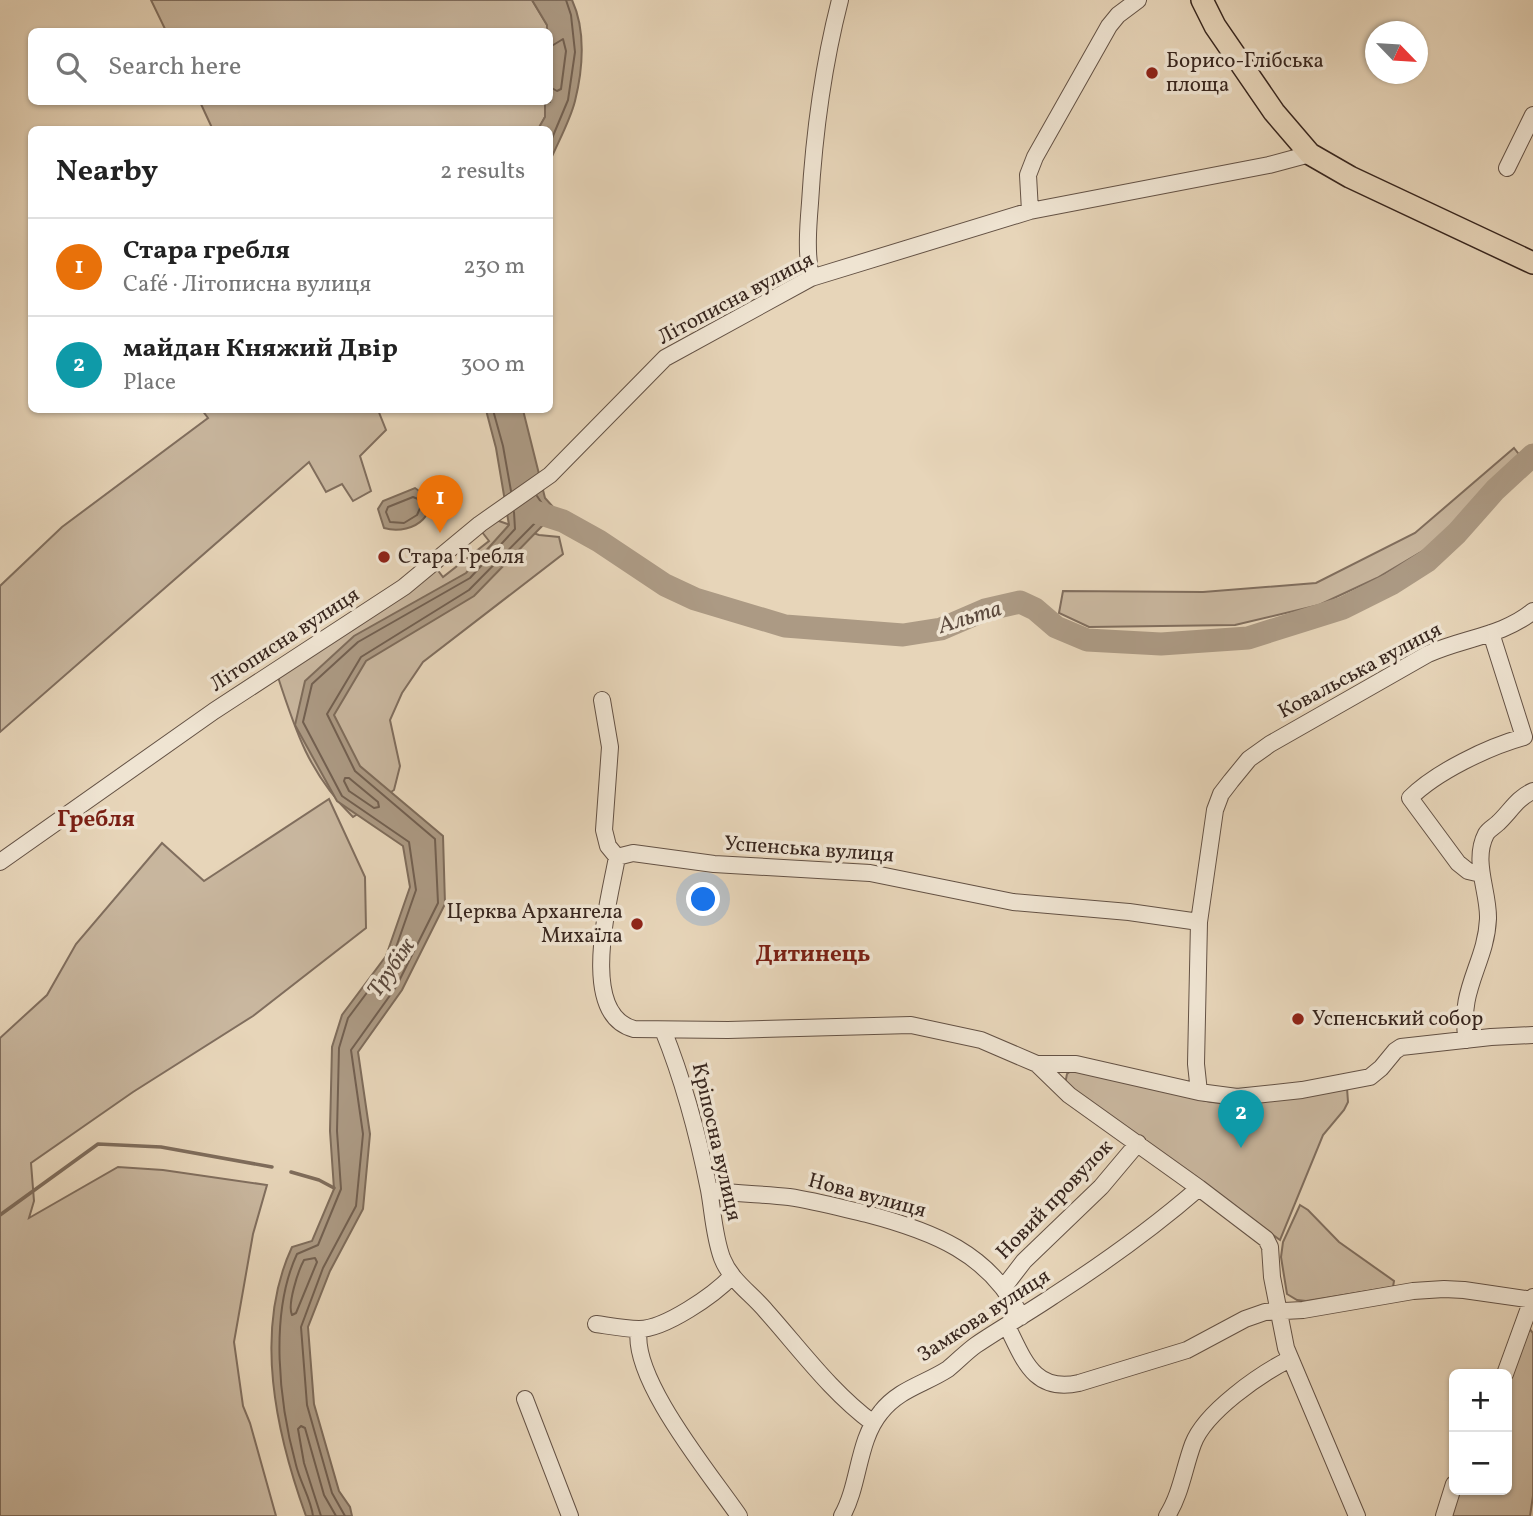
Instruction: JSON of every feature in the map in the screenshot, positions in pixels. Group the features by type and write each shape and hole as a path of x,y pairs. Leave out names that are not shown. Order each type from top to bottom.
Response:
{"main road":[{"path":"1202,0 1215,26 1274,112 1310,154 1350,177 1533,263"}],"street":[{"path":"811,278 808,256 812,171 822,91 840,0"},
{"path":"1030,211 1028,175 1041,144 1109,26 1118,15 1138,0"},
{"path":"1507,168 1533,115"},
{"name":"Літописна вулиця","path":"0,862 215,711 404,587 503,508 550,475 665,358 811,278 1030,211 1269,165 1310,154"},
{"name":"Ковальська вулиця","path":"1199,1093 1196,1064 1199,922 1213,821 1224,789 1250,759 1270,744 1428,654 1511,627 1533,611"},
{"path":"1481,874 1468,871 1458,863 1410,798 1423,786 1449,771 1524,737 1491,633"},
{"path":"602,700 610,747 604,830 608,846 618,857 602,955 602,984 606,1006 615,1019 627,1027 663,1030 911,1025 981,1040 1037,1064 1069,1095 1199,1188 1269,1243 1278,1311 1290,1359 1357,1516"},
{"path":"1467,1040 1464,1021 1466,1000 1485,939 1488,918 1481,874 1487,833 1517,801 1533,791"},
{"name":"Успенська вулиця","path":"618,857 642,854 715,864 870,873 1013,902 1129,912 1199,922"},
{"name":"Кріпосна вулиця","path":"663,1030 687,1098 709,1190 718,1245 732,1276 764,1308 841,1397 873,1423"},
{"path":"1037,1064 1084,1065 1199,1093 1260,1096 1349,1082 1374,1075 1401,1047 1533,1035"},
{"name":"Новий провулок","path":"1004,1287 1024,1261 1101,1187 1138,1143"},
{"name":"Замкова вулиця","path":"842,1516 873,1423 896,1396 948,1368 965,1353 1121,1250 1199,1188"},
{"name":"Нова вулиця","path":"709,1190 812,1201 920,1230 939,1238 973,1259 1004,1287 1033,1372 1049,1385 1064,1386 1172,1355 1208,1340 1252,1315 1303,1310 1413,1291 1444,1289 1533,1299"},
{"path":"596,1324 639,1329 657,1325 701,1302 732,1276"},
{"path":"1507,1369 1533,1299"},
{"path":"639,1329 641,1360 652,1385 739,1516"},
{"path":"1167,1516 1176,1499 1193,1445 1201,1429 1251,1382 1290,1359"},
{"path":"526,1399 570,1516"},
{"path":"1444,1516 1450,1495"}],"shaded area":[{"path":"151,0 532,0 547,25 547,28 165,28"},
{"path":"201,105 545,105 545,117 540,126 211,126"},
{"path":"204,413 379,413 386,430 360,456 371,491 353,501 342,484 326,492 309,462 0,732 0,586 62,527 208,418"},
{"path":"1514,448 1521,457 1431,546 1377,578 1319,605 1235,625 1089,627 1059,613 1063,591 1203,592 1316,583 1415,533"},
{"path":"496,520 539,535 559,537 563,554 423,662 402,693 390,720 400,766 394,790 353,817 314,768 297,733 277,674 436,568 443,577 489,541 482,532"},
{"path":"329,799 365,877 366,928 253,1016 133,1092 31,1163 34,1201 29,1218 118,1167 163,1170 267,1185 253,1234 234,1342 243,1406 276,1516 0,1516 0,1038 47,995 76,944 162,843 204,881"},
{"path":"1072,1070 1211,1102 1225,1103 1347,1088 1348,1102 1323,1135 1280,1240 1065,1084 1067,1074"},
{"path":"1300,1205 1339,1242 1394,1281 1393,1287 1306,1301 1297,1300 1287,1294 1281,1257 1283,1242"},
{"path":"1528,1327 1533,1333 1533,1496 1530,1516 1449,1516 1455,1495 1512,1495 1511,1369"}],"water":[{"path":"532,0 572,0 580,24 580,76 575,101 553,154 553,126 540,126 545,117 545,105 553,105 553,28 547,28"},
{"name":"Трубіж","path":"487,413 524,413 545,498 562,517 557,523 545,523 474,596 366,661 334,715 360,766 443,836 445,904 402,990 358,1052 370,1134 363,1209 330,1271 308,1327 314,1404 339,1491 350,1507 352,1516 306,1516 278,1417 271,1347 274,1313 280,1279 292,1247 312,1241 334,1189 330,1131 332,1047 342,1015 386,956 410,887 403,846 337,801 295,725 305,681 354,636 466,573 509,525 496,448"},
{"path":"415,488 428,504 428,512 423,519 406,528 384,528 378,509 383,501"}],"waterway":[{"name":"Альта","path":"532,511 563,521 599,541 665,585 695,599 785,626 903,635 941,629 985,610 1020,602 1035,609 1056,627 1087,640 1161,644 1248,638 1343,608 1391,584 1427,561 1457,533 1495,490 1533,455"},
{"path":"0,1215 98,1144 161,1147 272,1167"},
{"path":"291,1172 319,1180 334,1188"}],"place":[{"name":"Борисо-Глібська площа","path":"1152,73"},
{"name":"Стара гребля","path":"440,533"},
{"name":"Стара Гребля","path":"384,557"},
{"name":"Церква Архангела Михаїла","path":"637,924"},
{"name":"Успенський собор","path":"1298,1019"},
{"name":"майдан Княжий Двір","path":"1241,1148"}],"district":[{"name":"Гребля","path":"96,820"},
{"name":"Дитинець","path":"813,955"}]}
